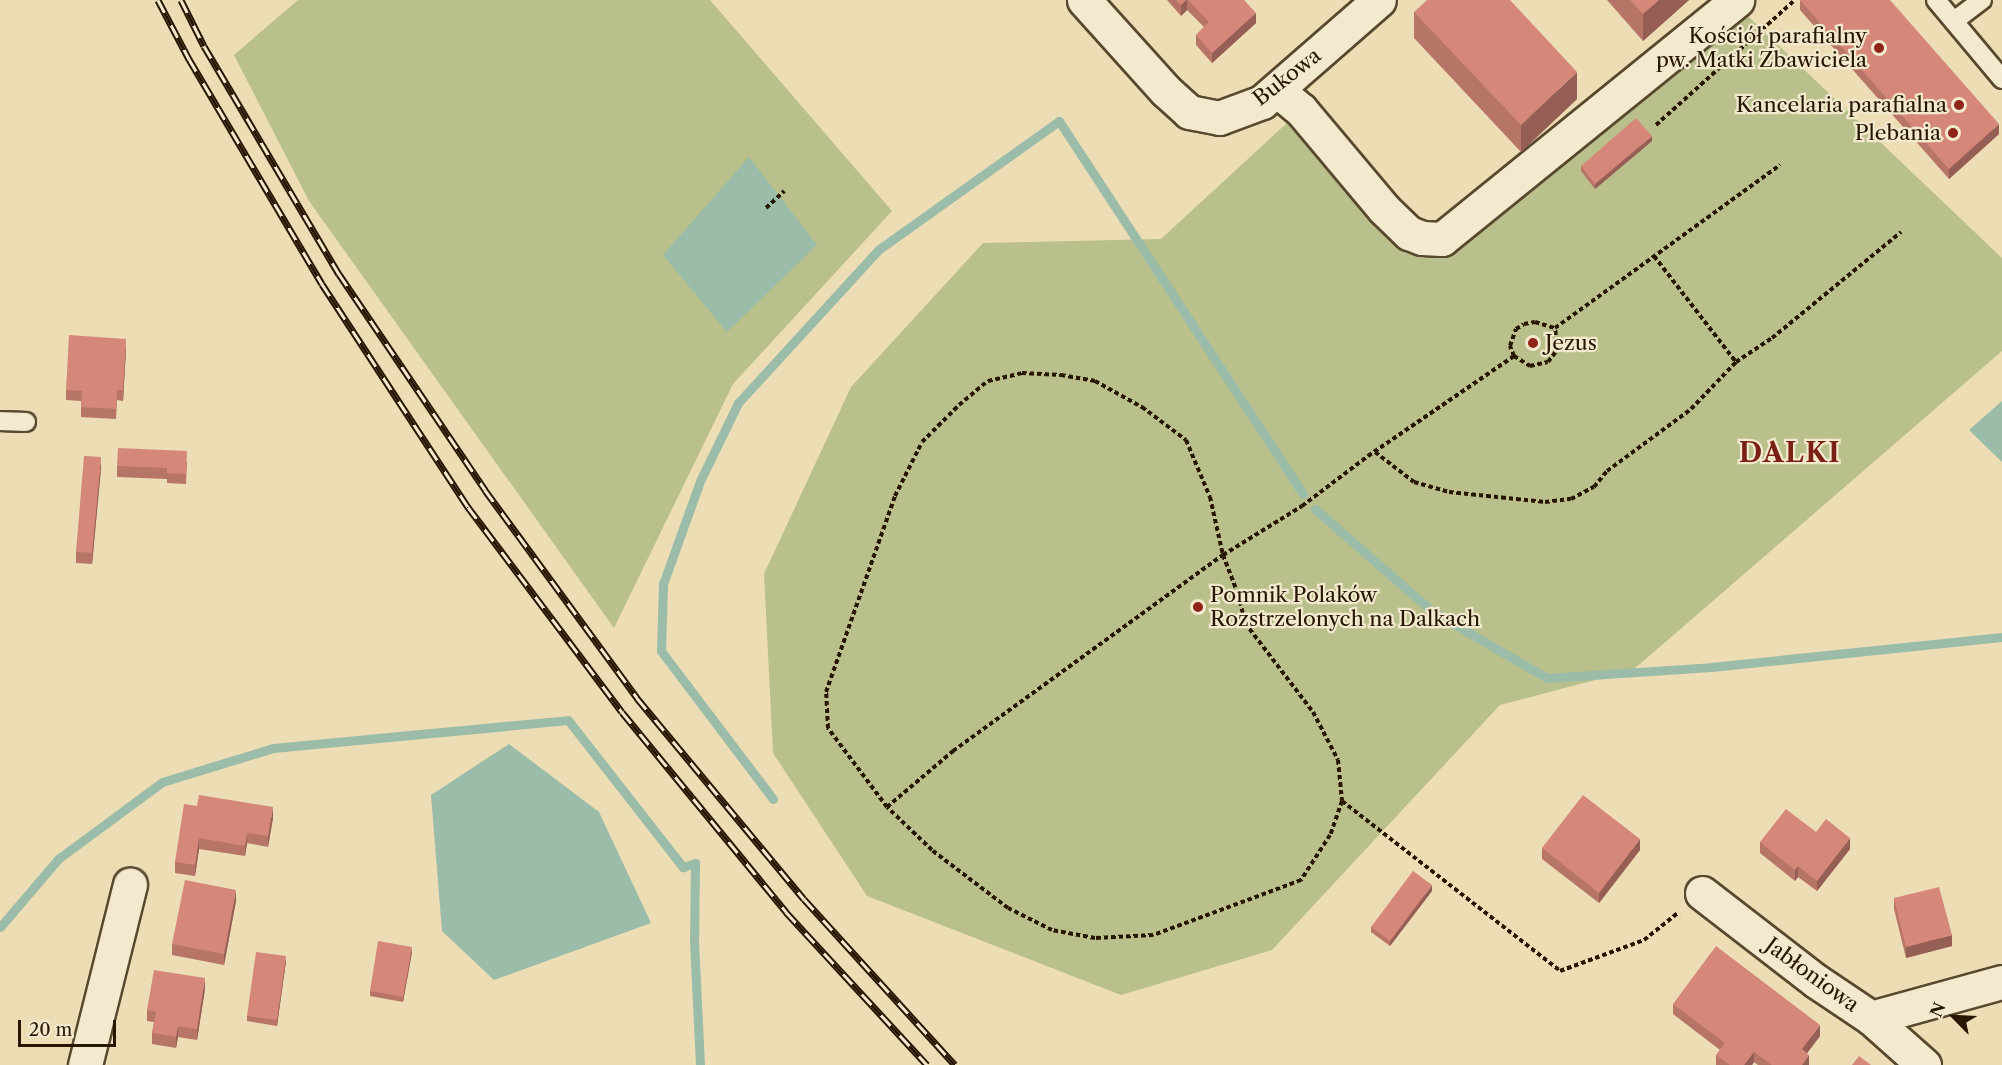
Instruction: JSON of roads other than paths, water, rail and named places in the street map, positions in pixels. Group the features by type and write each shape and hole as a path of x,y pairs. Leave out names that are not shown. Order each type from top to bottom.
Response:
{"street":[{"name":"Bukowa","path":"1084,0 1166,91 1189,112 1219,118 1262,102 1379,0"},
{"path":"1277,90 1301,110 1384,208 1409,233 1422,238 1442,239 1737,0"},
{"path":"85,1065 130,885"},
{"name":"Jabłoniowa","path":"1702,893 1816,981 1871,1017 2002,982"},
{"path":"1871,1017 1924,1065"}],"lane":[{"path":"1936,0 2002,79"},
{"path":"1954,21 1982,0"},
{"path":"0,421 26,422"}],"waterway":[{"path":"773,799 661,651 663,584 700,481 738,403 878,250 1059,121 1303,494"},
{"path":"1315,509 1433,612 1547,678 1711,667 2002,637"},
{"path":"0,927 58,859 162,782 273,748 568,720 683,867 695,863 694,942 700,1065"}],"railway":[{"path":"158,0 189,59 322,284 468,507 622,712 786,912 927,1065"},
{"path":"181,0 204,46 339,274 485,490 637,698 804,899 955,1065"}],"place":[{"name":"Kościół parafialny pw. Matki Zbawiciela","path":"1879,48"},
{"name":"Kancelaria parafialna","path":"1959,105"},
{"name":"Plebania","path":"1953,133"},
{"name":"Jezus","path":"1533,343"},
{"name":"Pomnik Polaków Rozstrzelonych na Dalkach","path":"1198,607"}],"district":[{"name":"DALKI","path":"1790,453"}]}
